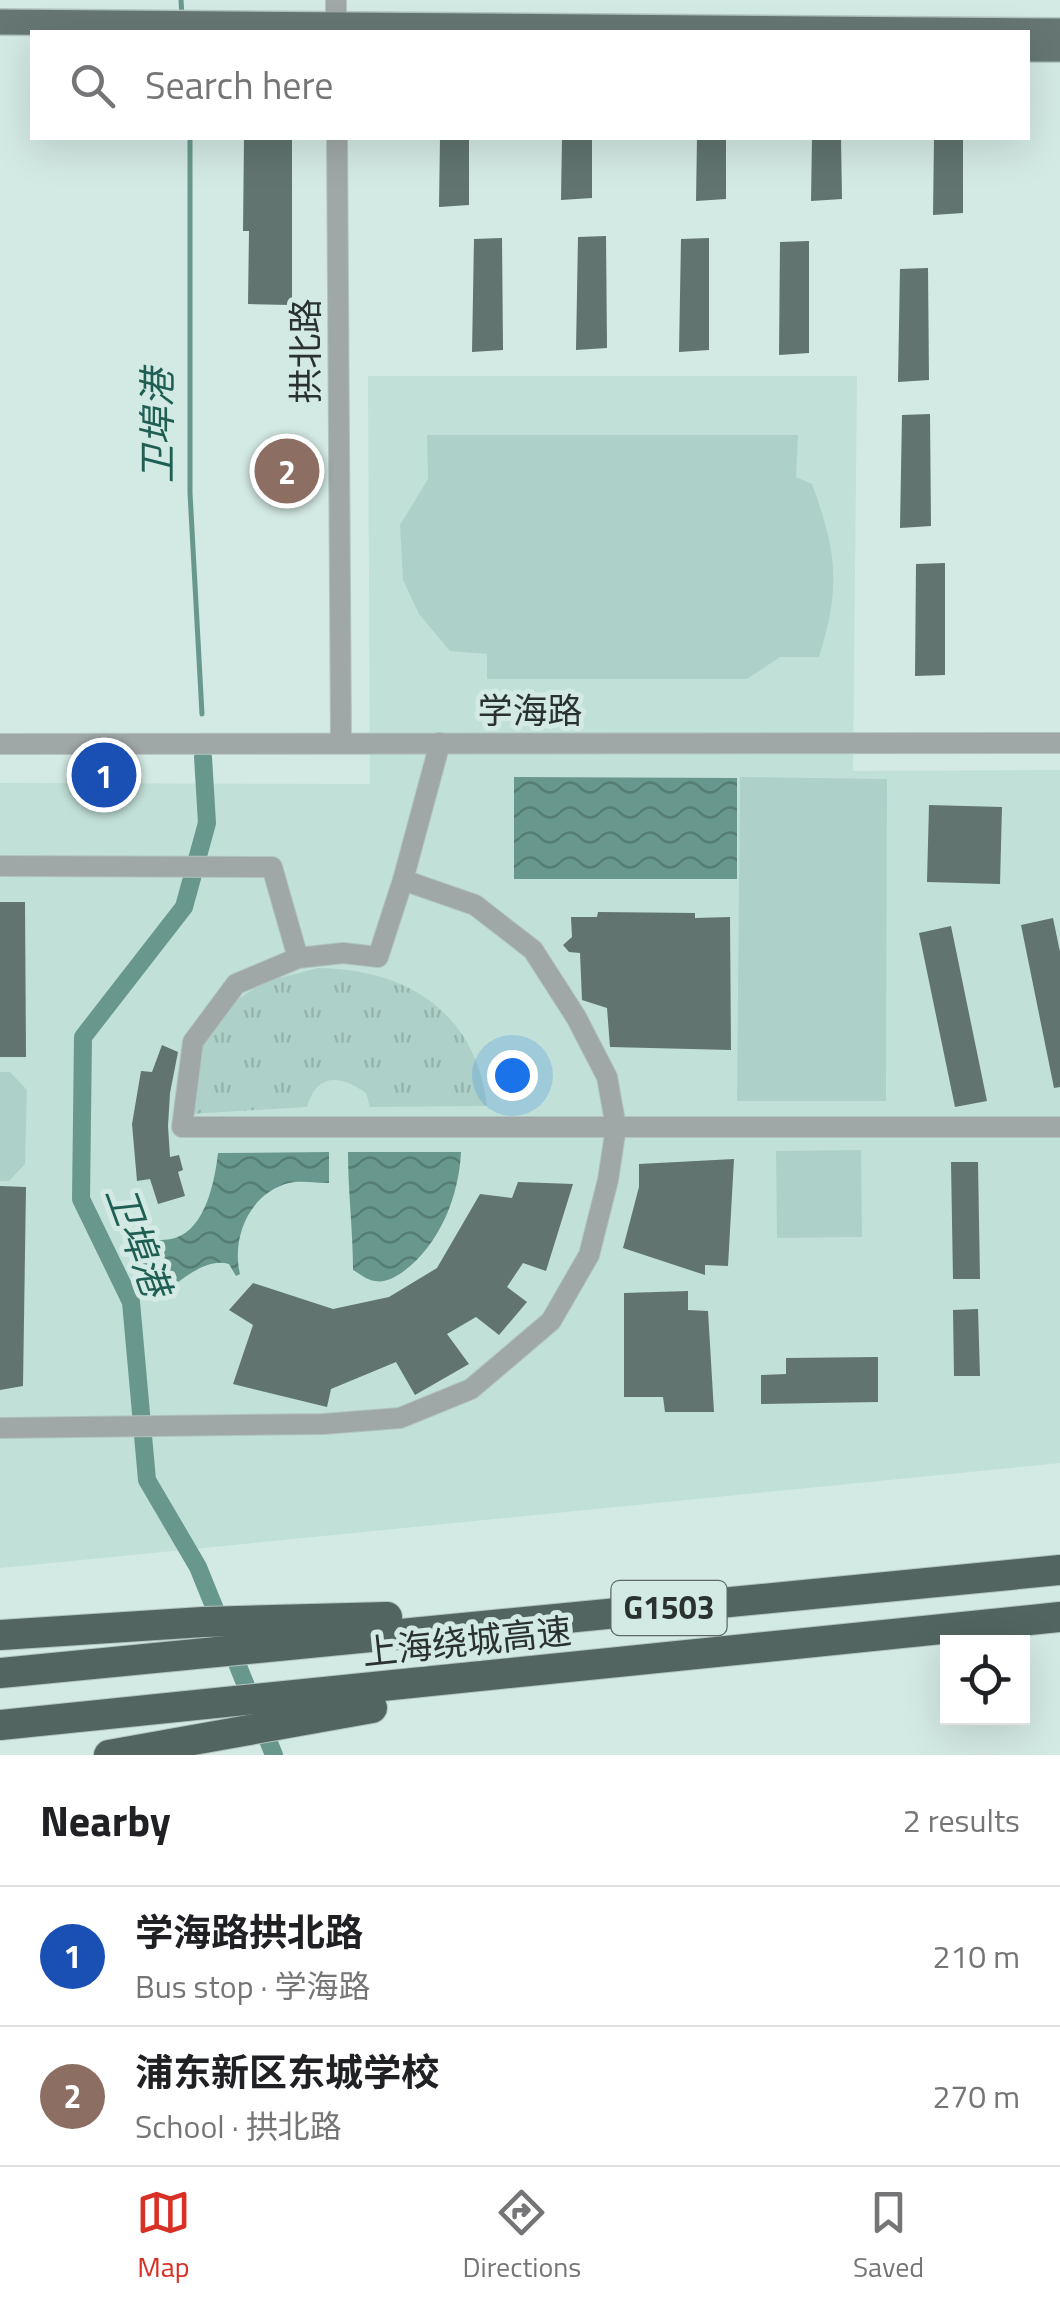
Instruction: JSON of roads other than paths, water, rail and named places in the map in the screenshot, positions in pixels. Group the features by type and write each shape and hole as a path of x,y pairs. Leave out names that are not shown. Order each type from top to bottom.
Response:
{"highway":[{"name":"G1503","path":"273,1633 634,1612 1060,1570"},
{"name":"上海绕城高速","path":"0,1726 236,1717 640,1661 1060,1617"},
{"path":"0,1635 203,1622 273,1633"},
{"path":"0,1672 214,1652 273,1633"},
{"path":"109,1755 236,1717"}],"main road":[{"path":"0,22 190,24 336,18 1060,30"},
{"path":"0,39 30,40"},
{"path":"1030,49 1060,49"}],"street":[{"name":"拱北路","path":"337,140 341,744"},
{"path":"440,743 404,880 378,958 344,952 298,958 236,984 193,1042 182,1128 1060,1127"},
{"name":"学海路","path":"0,744 1060,743"},
{"path":"0,866 272,867 298,958"},
{"path":"0,1428 323,1424 400,1418 471,1388 551,1321 588,1254 608,1180 616,1128 607,1078 576,1017 533,950 475,904 404,880"}],"water":[{"path":"514,777 737,778 737,879 514,879"},
{"path":"329,1152 329,1183 289,1183 275,1188 254,1206 238,1246 240,1274 236,1276 229,1264 210,1264 157,1299 135,1244 175,1238 194,1225 207,1202 218,1153"},
{"path":"348,1152 461,1152 452,1202 437,1233 417,1260 386,1280 372,1280 353,1270"}],"waterway":[{"name":"卫埠港","path":"181,0 182,17"},
{"name":"卫埠港","path":"190,140 190,493 202,714"},
{"name":"卫埠港","path":"203,757 207,823 184,907 83,1037 81,1199 131,1302 147,1480 198,1567 274,1755"}],"place":[{"name":"浦东新区东城学校","path":"287,471"},
{"name":"学海路拱北路","path":"104,775"}]}
